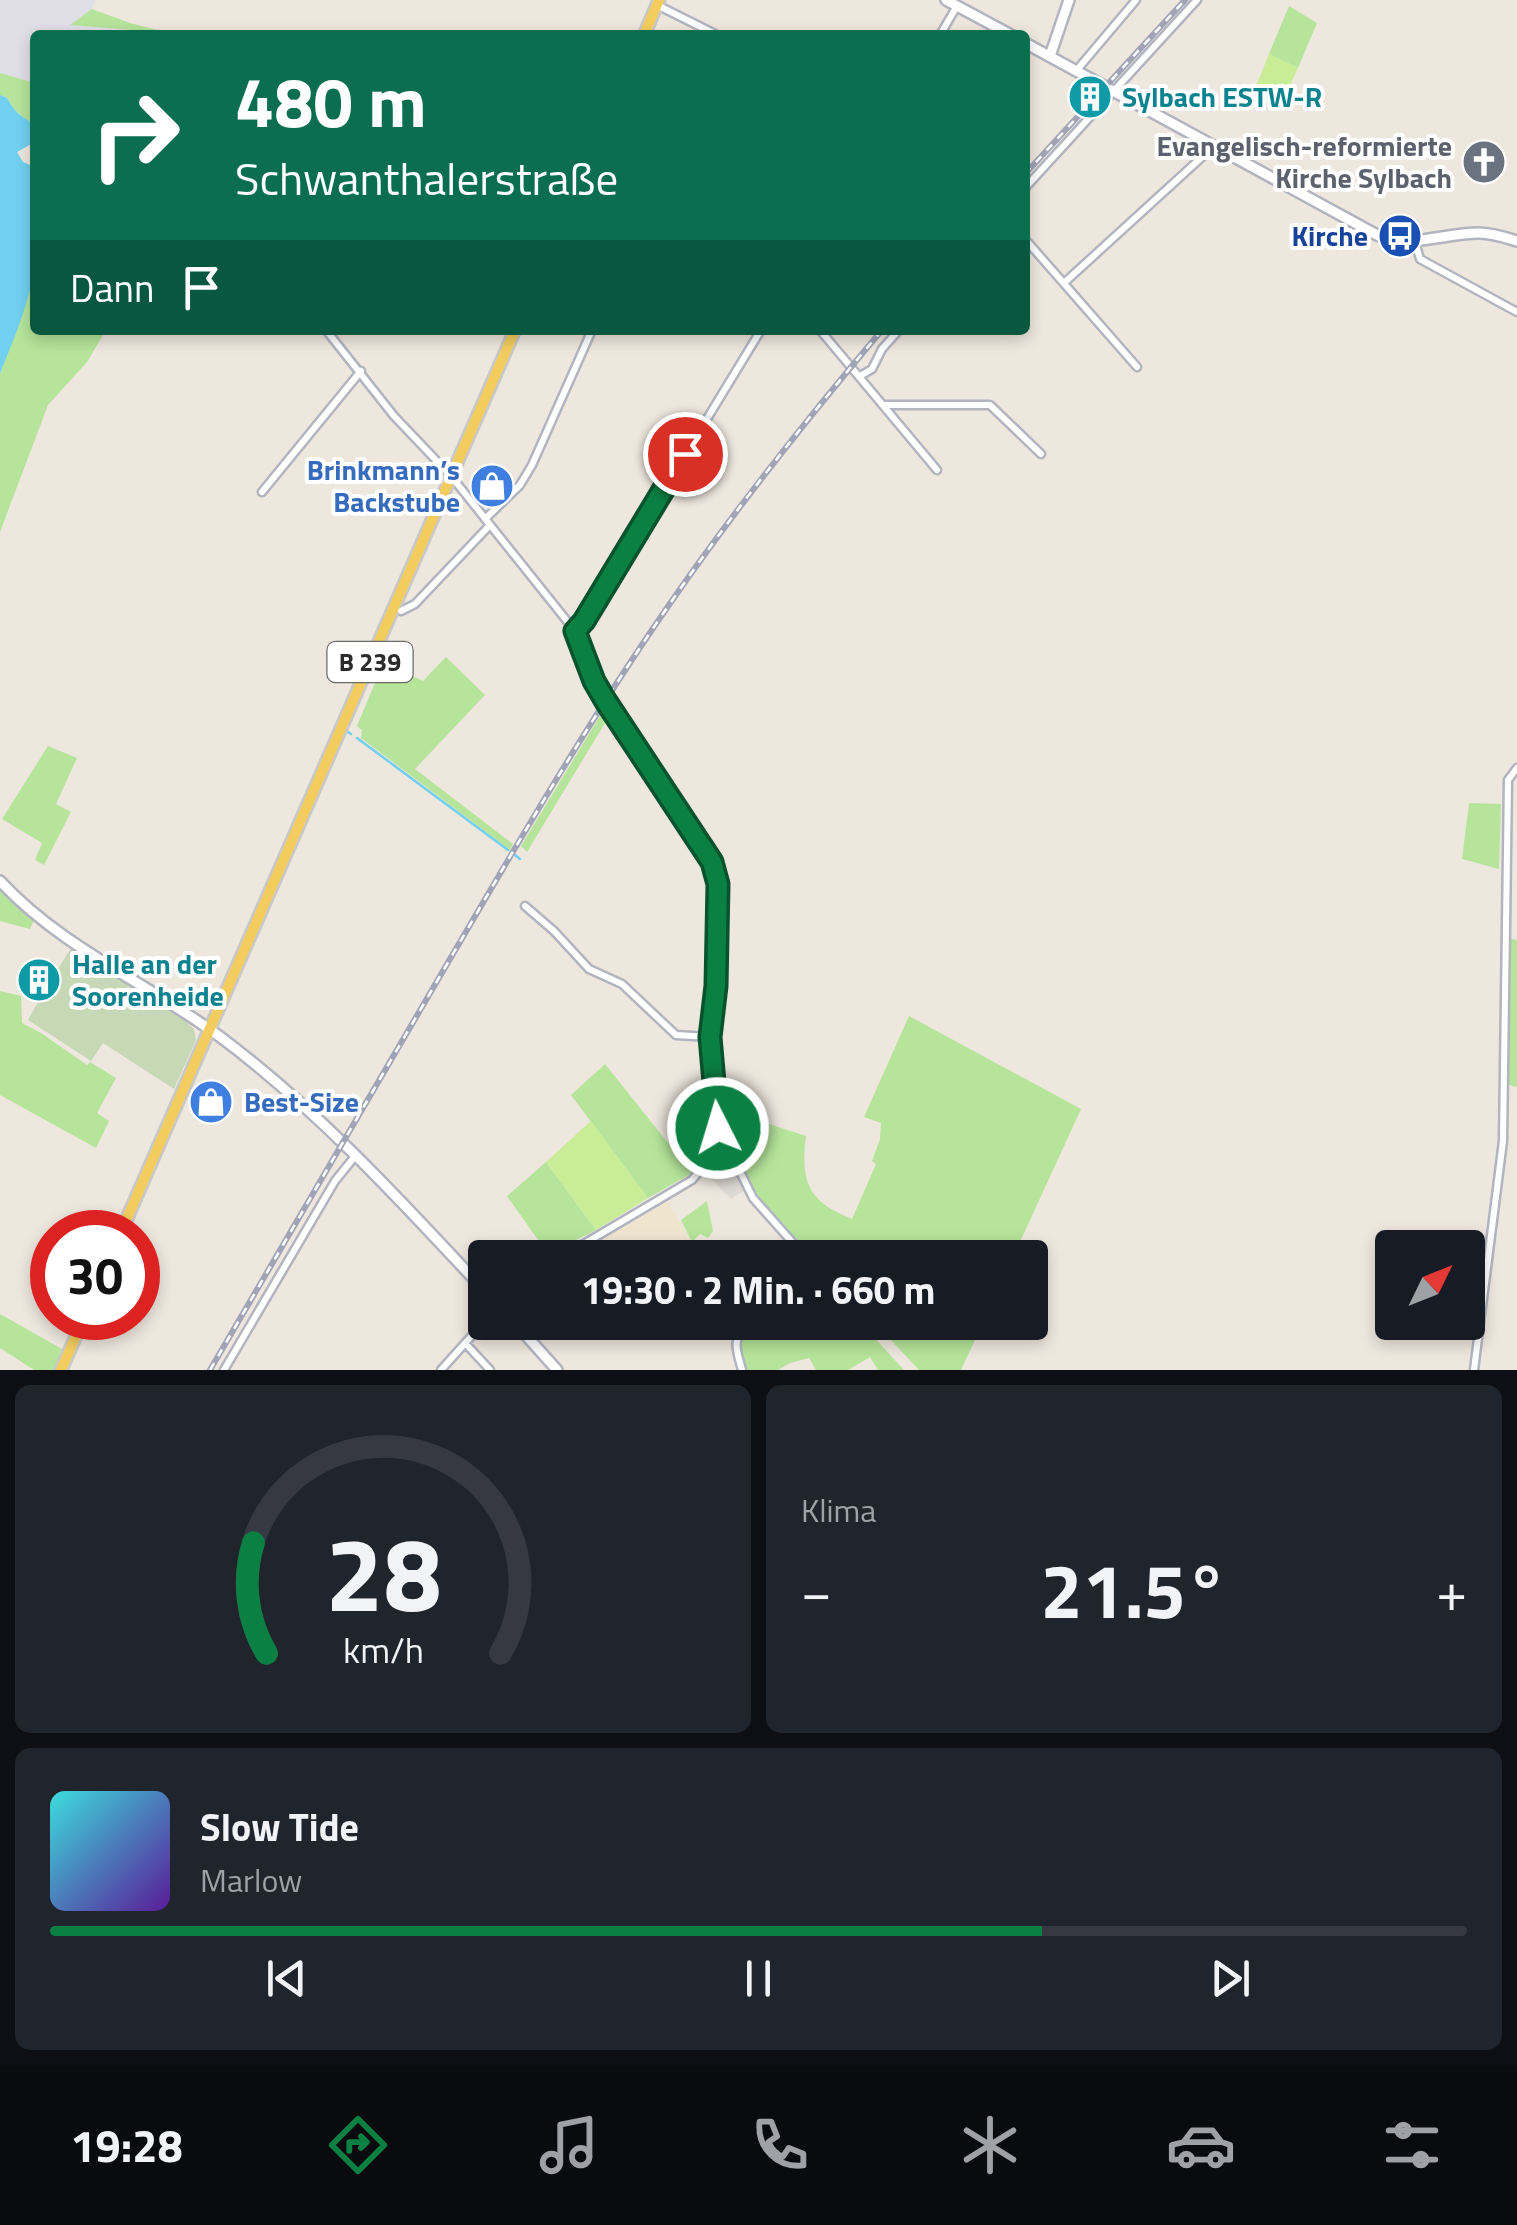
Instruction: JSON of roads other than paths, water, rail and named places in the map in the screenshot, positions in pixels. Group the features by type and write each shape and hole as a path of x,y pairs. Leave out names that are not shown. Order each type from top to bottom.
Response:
{"main road":[{"path":"946,0 1002,30"},
{"path":"1050,56 1069,0"},
{"path":"646,30 658,2"},
{"path":"1030,45 1389,240 1415,242 1475,232 1517,242"},
{"name":"B 239","path":"131,1210 513,335"},
{"path":"0,881 60,934 210,1029 293,1095 356,1155 468,1274"},
{"path":"61,1370 74,1340"},
{"path":"530,1340 557,1370"}],"street":[{"path":"1076,71 1136,0"},
{"path":"1030,182 1197,0"},
{"path":"658,2 708,30"},
{"path":"943,30 957,6"},
{"path":"1064,283 1214,147"},
{"path":"1415,242 1420,259 1517,312"},
{"path":"1030,245 1137,367"},
{"path":"330,335 394,416 451,476 575,631 605,700 712,862 718,884 716,986 710,1037 718,1128 753,1198 787,1240"},
{"path":"400,612 415,604 520,485 590,335"},
{"path":"575,631 758,335"},
{"path":"824,335 937,470"},
{"path":"860,376 872,369 895,335"},
{"path":"262,492 361,371"},
{"path":"884,405 990,405 1041,454"},
{"path":"1474,1370 1503,1141 1508,780 1517,768"},
{"path":"524,906 589,969 622,984 676,1035 710,1037"},
{"path":"590,1240 692,1180 702,1168 718,1128"},
{"path":"224,1370 335,1182 356,1155"},
{"path":"441,1370 468,1340"},
{"path":"736,1340 742,1370"},
{"path":"465,1343 490,1370"}],"water":[{"path":"0,95 30,120 30,145 17,152 30,165 30,290 0,374"}],"waterway":[{"path":"357,738 508,850"},
{"path":"515,855 520,859"}],"railway":[{"path":"1030,169 1185,0"},
{"path":"210,1370 611,692 720,534 878,335"}],"place":[{"name":"Sylbach ESTW-R","path":"1090,97"},
{"name":"Evangelisch-reformierte Kirche Sylbach","path":"1484,162"},
{"name":"Kirche","path":"1400,236"},
{"name":"Brinkmann’s Backstube","path":"492,486"},
{"name":"Halle an der Soorenheide","path":"39,980"},
{"name":"Best-Size","path":"211,1102"}]}
